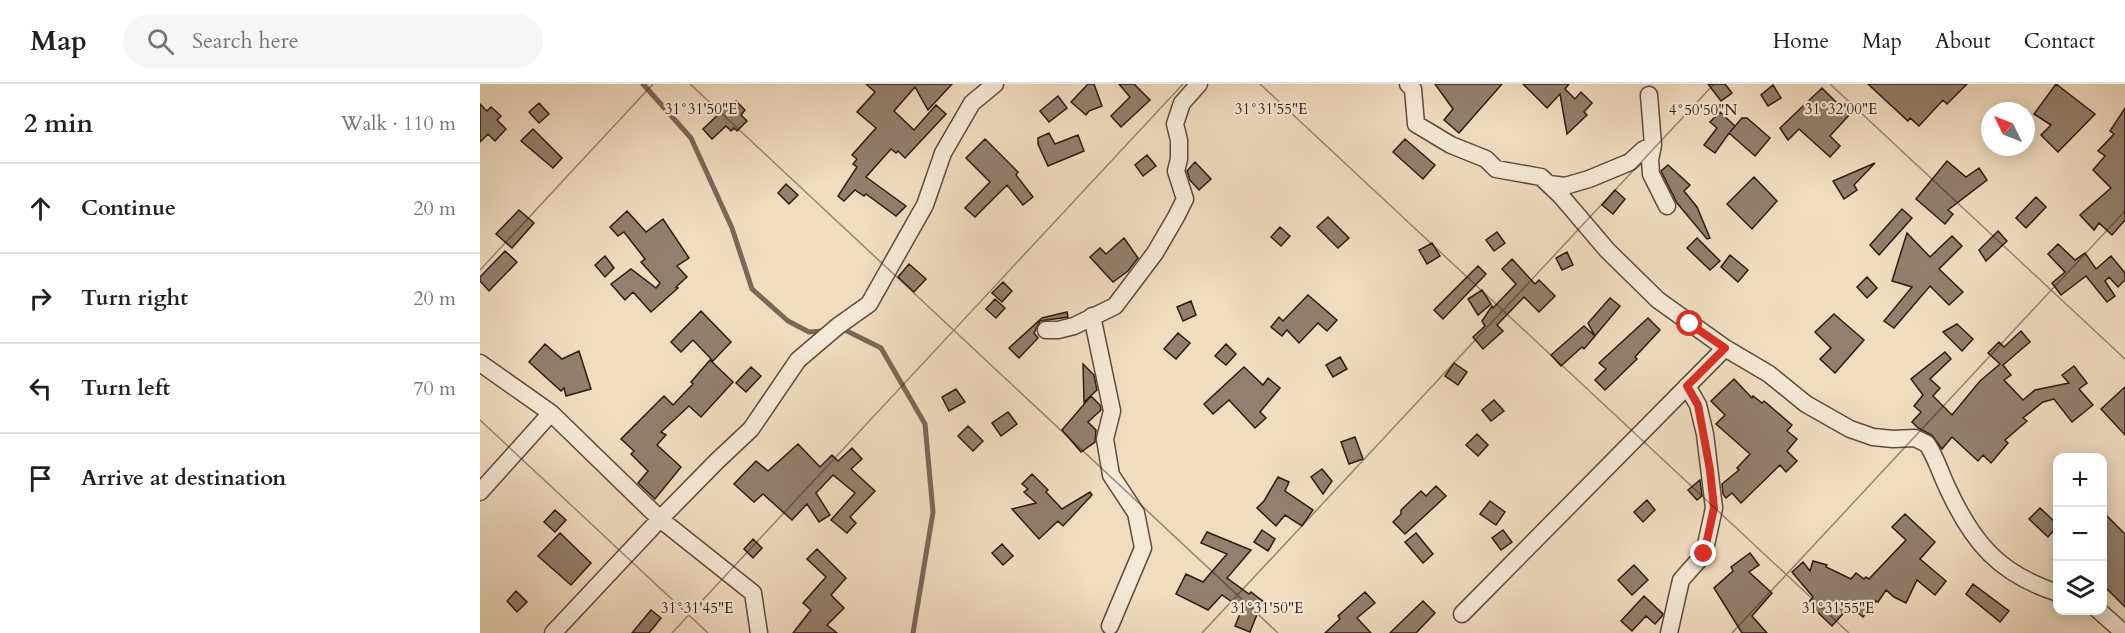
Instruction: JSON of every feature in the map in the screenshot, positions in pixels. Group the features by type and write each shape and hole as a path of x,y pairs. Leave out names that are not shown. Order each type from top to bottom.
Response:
{"street":[{"path":"553,633 717,460 751,429 798,360 838,326 869,304 925,205 943,153 972,104 995,84"},
{"path":"1046,330 1074,326 1115,306 1155,253 1185,199 1176,171 1179,159 1179,140 1175,124 1182,102 1199,84"},
{"path":"1408,84 1413,89 1416,124 1451,145 1486,159 1496,169 1503,172 1541,177 1590,233 1658,300 1725,348 1769,374 1806,404 1850,429 1873,437 1921,439 1931,451 1953,501 1977,541 2002,566 2021,579 2053,590"},
{"path":"1649,95 1653,145 1650,160 1651,174 1667,206"},
{"path":"1549,184 1565,186 1589,179 1630,162 1643,150 1653,145"},
{"path":"1092,316 1112,411 1105,439 1108,465 1111,475 1136,513 1143,548 1110,626"},
{"path":"1462,614 1725,348"},
{"path":"480,363 551,412 660,519 753,593 759,633"},
{"path":"1669,633 1681,580 1704,554 1714,508 1705,434 1698,405 1687,386"},
{"path":"480,492 551,412"},
{"path":"751,633 753,593"},
{"path":"2104,615 2124,633"}],"building":[{"path":"866,84 952,84 928,110 915,87 894,111 914,130 936,105 946,114 905,158 898,151 896,153 891,149 866,177 906,206 896,216 866,194 864,196 855,190 844,201 838,196 857,167 853,164 857,159 852,155 876,128 857,112 875,92"},
{"path":"1088,84 1094,84 1102,106 1089,111 1086,115 1071,102"},
{"path":"1119,84 1134,84 1150,100 1121,127 1111,116 1130,97"},
{"path":"1435,84 1502,84 1459,133 1444,120 1453,109"},
{"path":"1523,84 1569,84 1565,89 1575,99 1581,92 1592,103 1584,112 1587,115 1567,134 1560,94 1547,108"},
{"path":"1708,84 1725,84 1732,93 1721,101"},
{"path":"1868,84 1967,84 1947,104 1943,100 1919,126 1910,118 1908,121"},
{"path":"2056,84 2095,114 2058,152 2041,135 2051,125 2035,113"},
{"path":"1773,85 1781,98 1768,106 1761,95"},
{"path":"1822,88 1851,113 1830,136 1840,146 1830,157 1799,129 1788,140 1780,128"},
{"path":"1058,96 1067,108 1049,122 1040,111"},
{"path":"736,101 745,110 741,115 747,121 737,131 734,128 731,131 726,126 712,139 703,129 727,106 729,108"},
{"path":"539,103 549,114 539,123 529,112"},
{"path":"480,104 487,111 491,107 501,116 497,120 506,129 495,141 488,134 480,142"},
{"path":"2125,108 2125,220 2112,235 2099,223 2094,230 2080,215 2111,188 2093,170 2105,156 2098,151 2114,134 2110,131"},
{"path":"1720,112 1735,126 1730,132 1742,118 1747,118 1770,138 1755,156 1729,133 1715,153 1704,145 1717,128 1710,122"},
{"path":"533,129 562,158 553,168 521,141"},
{"path":"1049,133 1055,144 1078,135 1084,151 1048,166 1038,144 1038,138"},
{"path":"985,139 1018,172 1016,175 1033,197 1023,205 1007,185 975,217 965,208 990,182 966,158"},
{"path":"1405,139 1435,165 1423,179 1393,152"},
{"path":"1147,155 1156,166 1143,176 1135,165"},
{"path":"1947,161 1966,177 1979,168 1987,180 1948,210 1953,214 1945,224 1916,199"},
{"path":"1195,162 1211,179 1199,190 1190,180 1187,171"},
{"path":"1875,163 1854,185 1857,190 1844,199 1833,181"},
{"path":"1668,165 1690,185 1684,191 1697,207 1710,238 1707,239 1677,203 1661,171"},
{"path":"1754,177 1777,201 1752,229 1727,204"},
{"path":"786,184 798,195 789,204 778,193"},
{"path":"1615,190 1625,199 1613,214 1602,205"},
{"path":"2036,197 2046,207 2026,228 2016,218"},
{"path":"1902,209 1912,218 1879,255 1870,245"},
{"path":"519,210 534,223 512,248 496,234"},
{"path":"627,211 646,232 663,219 689,258 677,266 687,277 651,312 633,292 625,300 611,284 631,269 656,288 660,283 641,262 645,259 624,232 618,236 610,227"},
{"path":"1328,217 1349,238 1338,248 1317,227"},
{"path":"1280,227 1290,236 1281,246 1271,237"},
{"path":"1998,231 2007,241 1986,261 1979,250"},
{"path":"1497,232 1505,243 1494,251 1486,240"},
{"path":"1907,233 1930,257 1952,236 1962,246 1939,269 1963,292 1949,305 1930,286 1894,328 1884,321 1912,287 1892,281"},
{"path":"1124,238 1138,258 1128,271 1113,282 1090,257 1100,248 1106,254"},
{"path":"1697,238 1720,261 1710,270 1687,248"},
{"path":"1432,243 1440,256 1427,264 1419,250"},
{"path":"2058,244 2075,260 2085,253 2096,269 2111,256 2125,273 2125,280 2118,287 2109,277 2105,281 2115,296 2107,302 2086,276 2061,295 2052,283 2065,272 2048,254"},
{"path":"505,251 517,262 489,291 480,281 480,277"},
{"path":"1567,252 1573,265 1562,270 1556,258"},
{"path":"1730,255 1748,270 1738,282 1721,267"},
{"path":"605,256 614,268 605,277 595,265"},
{"path":"1512,259 1535,284 1539,280 1555,296 1539,312 1524,297 1497,325 1503,331 1483,349 1473,337 1485,326 1482,321 1492,306 1493,308 1516,284 1502,269"},
{"path":"909,264 926,279 914,292 898,277"},
{"path":"1478,266 1486,274 1443,319 1434,310"},
{"path":"1867,277 1877,288 1867,298 1857,287"},
{"path":"1003,282 1012,291 1002,302 992,293"},
{"path":"1482,290 1491,304 1478,315 1468,299"},
{"path":"1308,295 1337,320 1327,331 1318,323 1299,343 1287,330 1282,336 1271,327 1279,317 1283,321"},
{"path":"1610,298 1620,306 1595,336 1588,323"},
{"path":"995,299 1005,308 996,318 986,309"},
{"path":"1191,301 1196,315 1183,321 1177,307"},
{"path":"701,311 731,342 713,361 693,340 681,352 671,342"},
{"path":"1067,312 1068,317 1040,321 1034,333 1038,338 1019,358 1009,348 1042,318"},
{"path":"1834,314 1864,340 1835,373 1820,359 1831,348 1815,332"},
{"path":"1648,318 1660,330 1635,357 1637,359 1605,390 1595,380 1606,369 1599,363"},
{"path":"1957,324 1973,339 1962,351 1943,332"},
{"path":"1584,326 1595,336 1584,349 1582,347 1561,366 1551,355"},
{"path":"2021,331 2030,342 2003,365 2011,375 2004,380 2023,400 2035,390 2069,383 2062,375 2074,366 2087,383 2079,389 2093,405 2072,422 2054,399 2043,402 2023,418 2027,421 2005,440 2008,443 1991,463 1983,455 1978,461 1952,437 1942,449 1932,435 1912,422 1921,412 1914,406 1923,395 1911,379 1945,352 1951,359 1930,379 1940,388 1933,396 1952,415 1980,381 2000,364 1988,353 1999,342 2004,347"},
{"path":"1178,333 1190,343 1176,359 1164,349"},
{"path":"545,344 562,359 579,351 591,389 566,396 564,388 561,391 529,362"},
{"path":"1226,344 1236,354 1226,365 1215,356"},
{"path":"1340,357 1347,369 1333,377 1326,365"},
{"path":"710,360 733,382 701,417 689,406 661,432 666,435 657,445 681,467 655,499 638,483 648,471 631,454 634,451 621,439 664,396 673,405 693,384 691,382"},
{"path":"1454,363 1467,372 1458,385 1445,376"},
{"path":"1083,364 1094,375 1097,390 1084,402"},
{"path":"751,367 761,376 746,392 736,383"},
{"path":"1244,367 1263,385 1268,378 1280,388 1260,412 1266,418 1255,428 1229,400 1213,414 1204,404"},
{"path":"1734,379 1752,398 1753,396 1762,403 1764,401 1792,425 1787,431 1797,439 1787,451 1797,461 1786,472 1780,465 1741,503 1732,493 1726,498 1722,484 1739,470 1737,468 1750,454 1716,424 1725,415 1711,401"},
{"path":"2125,387 2125,435 2101,409"},
{"path":"956,389 965,402 949,411 942,397"},
{"path":"1091,396 1100,405 1101,410 1088,422 1096,430 1095,442 1081,452 1062,430"},
{"path":"1494,400 1504,411 1491,421 1482,410"},
{"path":"1008,412 1017,424 1001,436 992,423"},
{"path":"968,426 983,441 973,451 958,436"},
{"path":"1477,434 1488,445 1478,456 1466,445"},
{"path":"1355,437 1363,459 1349,464 1341,442"},
{"path":"798,444 820,467 832,455 838,461 852,448 862,459 851,469 875,491 850,517 856,523 847,533 831,520 855,493 833,475 816,493 830,515 819,522 807,504 792,520 763,494 754,502 734,484 756,461 768,471"},
{"path":"1322,469 1332,481 1323,494 1311,477"},
{"path":"1032,474 1062,509 1090,492 1092,495 1063,526 1058,521 1039,539 1012,509 1036,503 1024,492 1028,489 1022,484"},
{"path":"1278,477 1289,482 1285,491 1313,510 1302,526 1285,515 1276,526 1257,508 1264,501"},
{"path":"1700,480 1702,496 1697,500 1688,490"},
{"path":"1436,486 1446,496 1405,534 1393,522 1401,514 1401,510 1421,491 1426,496"},
{"path":"1647,500 1655,510 1643,522 1634,512"},
{"path":"1490,501 1505,512 1496,525 1480,514"},
{"path":"2040,508 2053,520 2053,531 2048,537 2029,519"},
{"path":"555,510 566,520 555,532 544,522"},
{"path":"1905,514 1935,542 1920,559 1946,581 1935,595 1917,580 1906,603 1886,590 1863,617 1850,606 1832,626 1808,603 1813,597 1792,572 1803,562 1810,571 1813,561 1827,565 1826,567 1851,579 1856,573 1864,579 1866,577 1869,579 1906,540 1892,527"},
{"path":"2107,516 2125,534 2125,607 2107,589"},
{"path":"1262,530 1275,539 1268,551 1254,542"},
{"path":"1503,530 1512,542 1501,550 1492,538"},
{"path":"1207,532 1251,550 1227,578 1265,603 1258,612 1250,632 1235,626 1242,609 1222,595 1208,610 1176,594 1186,574 1203,582 1227,554 1201,543"},
{"path":"560,533 591,563 571,585 538,556"},
{"path":"1416,533 1433,554 1423,563 1405,542"},
{"path":"753,539 762,548 753,558 744,549"},
{"path":"1002,544 1013,556 1003,565 992,553"},
{"path":"817,549 846,578 831,595 844,608 827,625 837,633 793,633 811,610 803,603 826,577 807,559"},
{"path":"1750,553 1759,565 1749,572 1772,593 1752,616 1767,633 1742,633 1714,588 1733,571 1731,567"},
{"path":"1634,565 1648,580 1632,595 1618,580"},
{"path":"1973,584 2009,611 2000,622 1966,594"},
{"path":"516,591 527,602 517,612 507,601"},
{"path":"1365,592 1375,603 1357,618 1371,633 1325,633 1340,619 1338,616"},
{"path":"1644,596 1663,614 1655,624 1646,616 1632,631 1621,621"},
{"path":"1423,601 1435,613 1416,633 1390,633"},
{"path":"651,610 661,618 649,633 632,633"}],"waterway":[{"path":"643,84 691,138 732,228 752,289 788,321 809,332 824,331"},
{"path":"841,328 881,348 925,424 933,512 913,633"}],"route":[{"path":"1690,324 1725,348 1687,386 1698,405 1705,434 1714,508 1704,554"}]}
